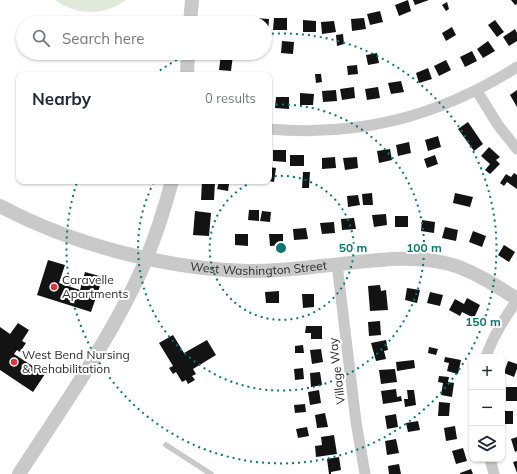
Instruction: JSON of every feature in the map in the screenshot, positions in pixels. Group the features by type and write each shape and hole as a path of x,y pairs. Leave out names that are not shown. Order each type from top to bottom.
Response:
{"street":[{"path":"191,16 192,0"},
{"path":"187,72 188,60"},
{"path":"272,129 312,132 376,125 418,114 477,91 517,67"},
{"path":"477,91 498,126 517,148"},
{"path":"19,474 116,321 146,258 162,217 171,184"},
{"name":"West Washington Street","path":"0,206 43,227 98,246 146,258 202,268 248,271 268,271 389,258 431,260 455,266 475,274 517,299"},
{"name":"Village Way","path":"337,264 356,422 365,474"},
{"path":"487,354 500,325 517,299"},
{"path":"491,462 494,474"}],"lane":[{"path":"166,445 211,474"}],"green space":[{"path":"55,0 126,0 109,9 90,12 72,9"}],"building":[{"path":"408,0 411,11 399,16 395,5"},
{"path":"413,0 429,0 415,5"},
{"path":"511,0 517,0 517,4 515,5"},
{"path":"447,2 449,9 446,11 442,5"},
{"path":"380,11 383,22 370,25 367,14"},
{"path":"274,18 287,18 287,30 273,30"},
{"path":"364,18 366,29 352,31 351,19"},
{"path":"303,20 316,21 316,32 303,32"},
{"path":"495,20 504,32 497,37 488,25"},
{"path":"334,21 336,32 322,34 321,22"},
{"path":"452,27 456,35 446,41 442,33"},
{"path":"515,29 517,33 517,41 509,46 503,37"},
{"path":"343,34 344,44 337,46 336,35"},
{"path":"282,41 294,42 293,54 281,53"},
{"path":"488,41 495,51 483,58 477,49"},
{"path":"472,51 477,61 465,67 460,57"},
{"path":"377,53 379,63 368,65 366,55"},
{"path":"220,60 232,60 231,71 219,70"},
{"path":"446,60 451,70 439,76 434,66"},
{"path":"357,65 358,74 348,75 347,66"},
{"path":"428,68 432,79 419,83 416,73"},
{"path":"315,74 321,74 322,82 316,83"},
{"path":"401,81 404,92 391,94 388,83"},
{"path":"354,87 355,98 342,100 340,89"},
{"path":"378,87 380,98 367,100 365,89"},
{"path":"336,90 337,101 323,102 322,91"},
{"path":"517,90 517,107 510,95"},
{"path":"300,93 314,94 313,105 300,105"},
{"path":"276,97 289,97 289,109 275,108"},
{"path":"468,122 483,144 474,151 458,129"},
{"path":"438,136 441,147 428,151 425,140"},
{"path":"409,142 411,153 398,156 396,145"},
{"path":"489,147 500,157 496,160 500,164 490,174 485,170 490,164 481,156"},
{"path":"390,149 392,160 379,163 377,151"},
{"path":"273,150 286,150 286,162 273,161"},
{"path":"290,155 304,155 304,166 290,166"},
{"path":"435,155 438,164 427,168 424,159"},
{"path":"335,157 336,168 322,169 322,158"},
{"path":"357,157 358,168 345,170 343,158"},
{"path":"272,167 276,168 274,182 272,182"},
{"path":"303,172 310,172 309,188 302,188"},
{"path":"514,173 517,175 517,189 507,182 504,186 500,183 506,174 511,177"},
{"path":"202,184 215,184 214,200 201,200"},
{"path":"218,184 229,184 228,191 217,189"},
{"path":"372,193 373,205 363,205 362,194"},
{"path":"455,193 473,197 470,207 453,203"},
{"path":"358,195 360,205 348,207 347,196"},
{"path":"249,210 259,210 259,221 248,220"},
{"path":"195,211 211,213 209,236 193,235"},
{"path":"262,211 271,212 270,222 260,221"},
{"path":"386,214 387,225 374,227 372,215"},
{"path":"395,216 408,216 408,227 395,227"},
{"path":"354,218 356,229 342,230 341,219"},
{"path":"422,220 435,222 434,233 421,231"},
{"path":"334,222 335,233 322,234 320,223"},
{"path":"445,227 458,230 456,241 442,238"},
{"path":"306,228 308,239 294,240 293,229"},
{"path":"473,231 486,236 482,247 469,242"},
{"path":"235,234 248,234 248,246 235,245"},
{"path":"269,234 283,234 283,245 270,246"},
{"path":"504,245 515,252 509,262 498,255"},
{"name":"Caravelle Apartments","path":"48,260 65,265 59,283 80,290 85,272 103,277 91,312 37,295"},
{"path":"380,285 381,291 386,290 388,310 370,311 368,286"},
{"path":"407,288 420,290 417,303 405,300"},
{"path":"279,291 279,303 266,303 265,292"},
{"path":"430,292 443,295 440,306 427,303"},
{"path":"302,294 314,294 314,307 303,308"},
{"path":"467,298 480,305 474,318 462,312 460,316 449,310 455,299 464,304"},
{"path":"380,321 381,335 369,336 368,322"},
{"name":"West Bend Nursing & Rehabilitation","path":"18,323 29,330 22,341 26,343 20,352 17,350 14,354 45,374 33,392 0,370 0,327 10,334"},
{"path":"306,326 322,326 322,339 311,339 311,333 305,333"},
{"path":"173,335 184,353 207,340 216,355 193,369 196,374 192,376 195,380 188,384 186,380 182,382 176,372 173,374 169,368 173,366 159,343"},
{"path":"386,340 388,350 384,351 386,359 376,361 371,343"},
{"path":"303,345 304,353 295,353 295,346"},
{"path":"429,347 438,349 436,355 428,353"},
{"path":"321,349 323,362 312,364 310,350"},
{"path":"445,357 461,360 458,374 447,371 449,363 444,362"},
{"path":"414,360 415,368 397,371 396,362"},
{"path":"508,361 517,364 514,377 505,373"},
{"path":"303,368 304,379 295,380 294,369"},
{"path":"395,369 397,382 381,384 379,370"},
{"path":"320,372 322,385 311,387 310,373"},
{"path":"439,376 449,377 448,382 454,383 452,397 441,395 443,383 438,382"},
{"path":"506,387 517,387 517,401 506,401"},
{"path":"396,389 397,397 401,396 402,401 383,404 381,391"},
{"path":"319,390 321,403 310,405 308,392"},
{"path":"407,390 414,390 416,405 405,407 404,399 408,399"},
{"path":"439,402 450,403 449,416 438,416"},
{"path":"305,404 306,412 295,413 294,405"},
{"path":"505,411 513,411 513,424 505,424"},
{"path":"325,413 328,427 317,428 315,415"},
{"path":"396,414 398,427 387,429 385,416"},
{"path":"418,421 420,430 408,432 406,423"},
{"path":"455,426 457,439 446,441 444,428"},
{"path":"307,427 309,436 298,438 296,429"},
{"path":"334,435 337,454 316,457 315,446 322,445 321,437"},
{"path":"517,437 517,451 515,452 511,439"},
{"path":"396,439 399,453 387,455 385,441"},
{"path":"463,448 467,461 456,464 452,451"},
{"path":"339,457 341,470 331,472 331,474 329,474 327,459"},
{"path":"517,461 517,473 513,462"},
{"path":"399,464 401,474 389,474 388,466"},
{"path":"471,469 473,474 460,474 460,473"}],"place":[{"name":"Caravelle Apartments","path":"54,287"},
{"name":"West Bend Nursing & Rehabilitation","path":"14,362"}]}
